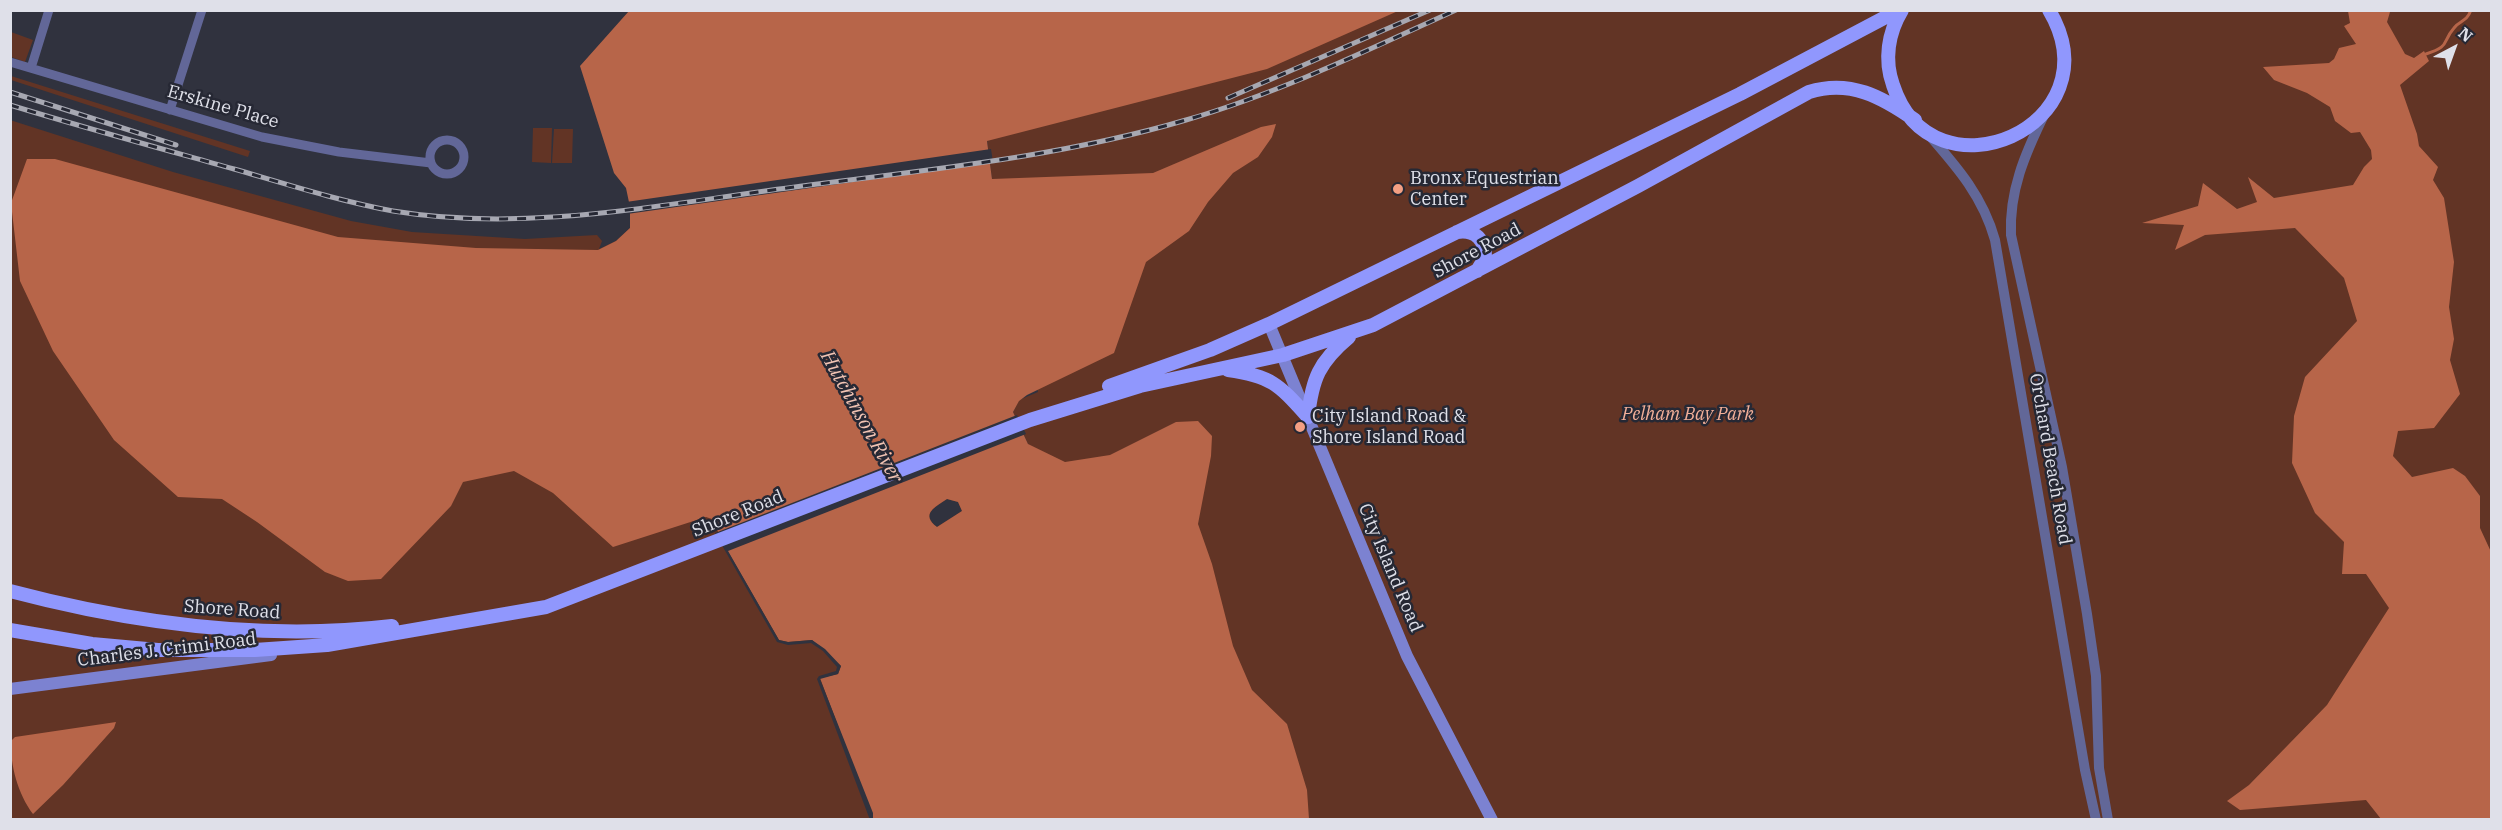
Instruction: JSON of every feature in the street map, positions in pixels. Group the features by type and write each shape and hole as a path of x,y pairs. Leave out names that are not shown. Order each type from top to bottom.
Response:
{"main road":[{"path":"1901,10 1892,31 1888,63 1896,94 1918,123"},
{"name":"Shore Road","path":"1030,420 1071,400 1199,354 1269,324 1723,103 1901,10"},
{"path":"2049,10 2059,32"},
{"path":"2045,111 2061,79 2063,58 2055,10"},
{"name":"Shore Road","path":"10,630 92,644 158,650 230,651 327,645 546,608 1030,420 1140,386 1282,355 1373,325 1809,92 1839,87 1867,92 1885,100 1918,123 1950,141 1974,146 1990,144 2021,133 2045,111"},
{"path":"1455,232 1469,231 1482,242 1485,258 1475,272"},
{"name":"City Island Road","path":"1269,324 1407,656 1492,819"},
{"path":"1308,417 1312,385 1317,374 1332,352 1354,332"},
{"path":"1220,369 1264,377 1286,393 1308,417"},
{"name":"Shore Road","path":"10,591 142,618 240,631 306,632 454,622"},
{"name":"Charles J. Crimi Road","path":"10,689 297,651 327,645"}],"street":[{"path":"31,68 49,10"},
{"path":"170,110 202,10"},
{"name":"Erskine Place","path":"10,62 238,131 314,148 431,163"},
{"name":"Orchard Beach Road","path":"2045,111 2017,178 2011,208 2011,235 2060,457 2087,614 2097,684 2099,768 2108,819"},
{"name":"Orchard Beach Road","path":"1918,123 1971,185 1983,206 1995,240 2085,770 2096,819"}],"green space":[{"name":"Pelham Bay Park","path":"1109,11 2491,11 2491,819 1294,819 934,531 927,515 929,508 1028,444 1013,412 1019,400 1038,392 992,179 987,140","holes":["947,499 958,502 962,511 937,527 932,522 930,515 934,508"]},
{"path":"11,32 33,40 25,62 11,57"},
{"path":"11,76 250,151 248,157 11,80"},
{"path":"10,120 173,172 351,221 412,232 525,239 597,235 602,241 599,249 616,241 630,228 595,371 812,640 841,666 873,819 11,819"},
{"path":"533,128 552,128 551,163 532,162"},
{"path":"554,129 573,129 572,163 552,163"}],"water":[{"path":"2386,10 2390,12 2387,22 2405,54 2414,58 2424,51 2429,61 2400,85 2419,146 2438,167 2433,180 2444,198 2454,262 2449,307 2454,339 2450,360 2460,394 2434,428 2398,431 2393,456 2412,477 2453,468 2465,476 2480,496 2480,528 2492,554 2491,819 2381,819 2366,800 2240,810 2227,801 2249,785 2327,705 2389,608 2366,574 2342,574 2344,542 2315,513 2292,463 2294,416 2305,377 2357,321 2344,278 2295,228 2205,235 2175,250 2184,225 2142,223 2198,206 2203,183 2237,209 2257,202 2248,177 2274,198 2353,185 2372,159 2371,150 2360,132 2351,133 2335,121 2330,107 2307,93 2274,80 2263,67 2329,63 2334,59 2339,48 2356,44 2344,26 2350,23 2348,11"},
{"name":"Hutchinson River","path":"629,11 1398,11 1267,69 987,141 992,179 1153,173 1261,127 1276,124 1272,137 1258,157 1233,173 1208,202 1189,231 1146,262 1114,353 1027,395 1019,401 1013,412 1028,444 1065,462 1110,455 1176,422 1198,421 1212,436 1211,456 1198,524 1212,564 1233,646 1252,690 1287,724 1307,790 1309,819 873,819 820,678 838,674 841,666 812,640 788,642 779,640 719,536 715,520 706,517 613,547 553,493 514,471 463,482 451,506 381,579 348,581 325,572 222,499 178,497 114,440 53,351 20,281 11,203 27,159 55,159 338,237 476,248 598,250 616,241 630,228 630,207 626,188 614,173 580,66","holes":["947,499 958,502 962,511 937,527 932,522 930,515 934,508"]},
{"path":"116,722 114,728 63,785 33,814 23,798 16,779 11,741 15,737"}],"pier":[{"path":"991,149 993,162 627,214 626,202"},
{"path":"1017,415 1026,434 728,551 779,640 788,642 812,640 825,649 841,666 838,674 820,679 873,813 873,820 870,820 817,679 819,676 836,671 837,667 823,651 811,643 788,645 777,642 715,533"}],"waterway":[{"path":"2426,54 2439,49 2471,10"}],"railway":[{"path":"1228,98 1430,10"},
{"path":"10,105 313,192 393,211 439,217 484,219 576,215 622,211 973,164 1027,156 1134,134 1186,120 1255,97 1323,70 1456,10"},
{"path":"10,92 176,145"}],"place":[{"name":"Bronx Equestrian Center","path":"1398,189"},
{"name":"City Island Road & Shore Island Road","path":"1300,427"}]}
